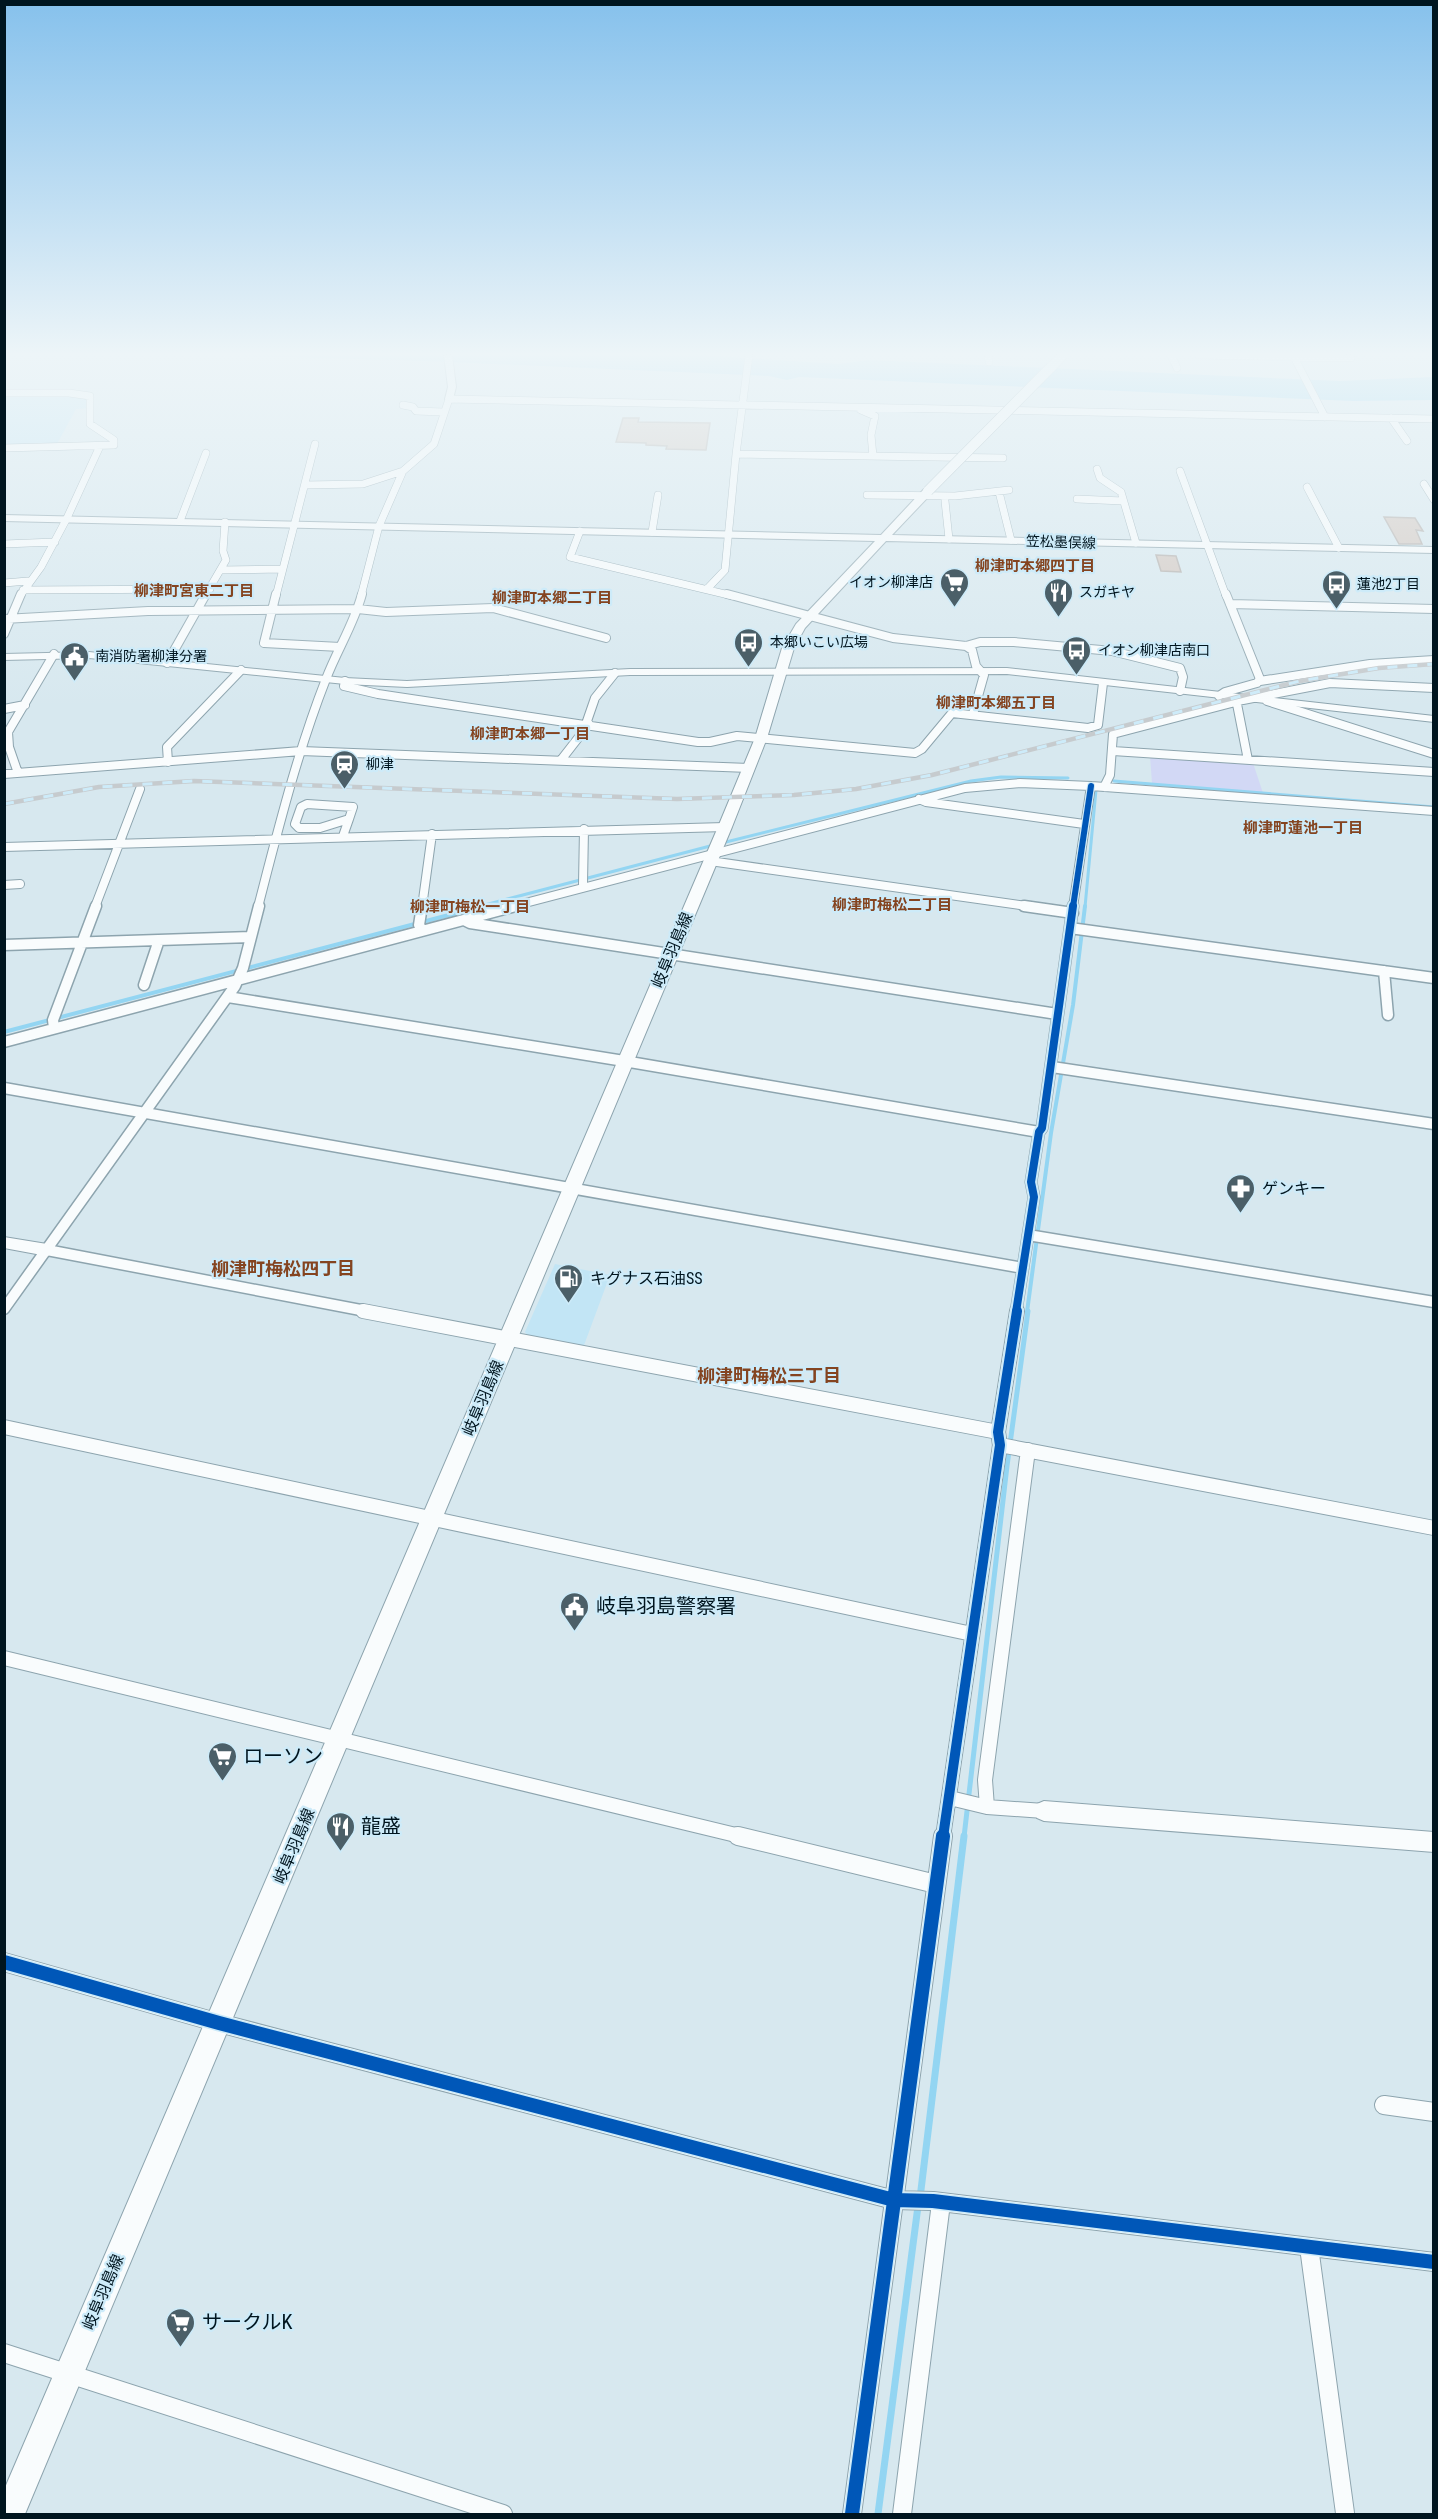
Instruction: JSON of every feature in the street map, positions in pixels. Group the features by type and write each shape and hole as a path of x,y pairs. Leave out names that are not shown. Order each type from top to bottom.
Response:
{"main road":[{"name":"岐阜羽島線","path":"10,2514 725,827 760,738 780,671 794,635 884,538 932,496 954,473"},
{"name":"笠松墨俣線","path":"4,518 1434,550"}],"street":[{"path":"4,634 8,619 23,590 41,567 55,542 88,473"},
{"path":"180,521 199,473"},
{"path":"308,473 264,643 340,646"},
{"path":"305,485 353,485 397,473"},
{"path":"4,1309 228,997 239,978 301,751 326,678 358,609 379,526 401,473"},
{"path":"707,589 725,570 734,473"},
{"path":"1098,473 1100,478 1121,492 1136,543"},
{"path":"1181,473 1206,545 1260,681"},
{"path":"1424,484 1434,500"},
{"path":"1307,487 1339,548"},
{"path":"867,495 955,496 1009,490"},
{"path":"999,492 1011,540"},
{"path":"652,532 658,495"},
{"path":"932,496 949,539"},
{"path":"1077,499 1123,501"},
{"path":"167,663 199,611 226,560 223,551 225,522"},
{"path":"580,531 570,557 707,589 893,638 966,646 980,642 1014,642 1132,654 1180,668 1183,677 1180,691"},
{"path":"4,544 55,542"},
{"path":"221,570 282,569"},
{"path":"4,583 28,581"},
{"path":"23,590 210,589"},
{"path":"1230,604 1434,609"},
{"path":"8,619 199,611 358,609 386,612 493,608 606,638"},
{"path":"966,646 972,650 984,675 973,714"},
{"path":"18,773 19,770 9,747 8,732 54,654"},
{"path":"4,657 54,654 89,655 345,681 435,684 615,673 980,670 1434,720"},
{"path":"1220,696 1260,681 1370,664 1434,660"},
{"path":"168,762 167,747 241,670"},
{"path":"561,760 588,724 595,698 615,673"},
{"path":"345,681 344,686 378,694 698,742 710,742 737,736 915,753 922,749 952,713 1088,728 1098,725 1103,682"},
{"path":"1104,786 1110,775 1113,735 1252,699 1330,683 1434,688"},
{"path":"1267,701 1434,754"},
{"path":"1237,704 1248,760"},
{"path":"4,709 25,705"},
{"path":"4,774 301,751 749,768"},
{"path":"1113,752 1434,772"},
{"path":"4,1042 585,887 712,857 918,799 989,785 1020,783 1104,786 1434,811"},
{"path":"852,2514 936,1884 1034,1197 1031,1182 1038,1132 1042,1128 1052,1066 1057,1014 1091,786"},
{"path":"54,1028 53,1020 141,789"},
{"path":"918,799 1084,824"},
{"path":"344,836 353,807 348,805 308,804 301,807 296,824 298,828 320,828 349,819"},
{"path":"4,847 585,829 725,827"},
{"path":"585,829 583,884 585,887"},
{"path":"422,930 419,925 432,834"},
{"path":"712,857 1072,913"},
{"path":"4,885 20,884"},
{"path":"463,919 470,923 1057,1014"},
{"path":"1070,928 1434,978"},
{"path":"4,945 250,937"},
{"path":"144,985 159,940"},
{"path":"1384,971 1388,1015"},
{"path":"228,997 624,1061 1038,1132"},
{"path":"1052,1066 1434,1124"},
{"path":"4,1088 1023,1268"},
{"path":"1028,1235 1434,1302"},
{"path":"4,1242 508,1338 999,1438 1028,1450 1434,1528"},
{"path":"4,1427 972,1634"},
{"path":"987,1807 985,1780 1028,1450"},
{"path":"4,1658 936,1884"},
{"path":"950,1798 987,1807 1434,1842"},
{"path":"4,1962 219,2023 894,2200 941,2203 1434,2262"},
{"path":"1384,2105 1434,2112"},
{"path":"902,2514 941,2203"},
{"path":"1309,2247 1345,2512"},
{"path":"4,2353 503,2514"}],"shaded area":[{"path":"1150,756 1253,763 1263,793 1152,783"},
{"name":"キグナス石油SS","path":"555,1264 610,1275 583,1348 529,1337 525,1332"}],"building":[{"path":"1384,517 1415,518 1423,531 1416,530 1422,544 1399,544"},
{"path":"1156,555 1176,556 1181,572 1161,571"}],"waterway":[{"path":"722,843 971,781 1001,777 1068,778"},
{"path":"1114,781 1434,807"},
{"path":"1085,907 1096,790"},
{"path":"477,907 714,845"},
{"path":"4,1032 483,906"},
{"path":"1027,1312 1051,1133 1073,1005 1085,906"},
{"path":"964,1837 1007,1466 1028,1311"},
{"path":"920,2198 964,1836"},
{"path":"878,2514 918,2206"}],"railway":[{"path":"4,804 99,787 194,781 677,799 794,795 856,789 932,775 1300,681 1379,668 1434,664"}],"cycle path":[{"path":"852,2514 936,1884 1000,1445 998,1432 1034,1197 1031,1182 1039,1132 1042,1128 1091,786"},
{"path":"4,1962 219,2023 894,2200 933,2201 1434,2262"}],"place":[{"name":"イオン柳津店","path":"954,608"},
{"name":"蓮池2丁目","path":"1336,610"},
{"name":"スガキヤ","path":"1058,618"},
{"name":"本郷いこい広場","path":"749,668"},
{"name":"イオン柳津店南口","path":"1077,676"},
{"name":"南消防署柳津分署","path":"74,682"},
{"name":"柳津","path":"345,790"},
{"name":"ゲンキー","path":"1241,1214"},
{"name":"キグナス石油SS","path":"569,1304"},
{"name":"岐阜羽島警察署","path":"575,1632"},
{"name":"ローソン","path":"222,1782"},
{"name":"龍盛","path":"340,1852"},
{"name":"サークルK","path":"181,2348"}],"district":[{"name":"柳津町本郷四丁目","path":"1035,566"},
{"name":"柳津町宮東二丁目","path":"194,591"},
{"name":"柳津町本郷二丁目","path":"552,598"},
{"name":"柳津町本郷五丁目","path":"996,703"},
{"name":"柳津町本郷一丁目","path":"530,734"},
{"name":"柳津町蓮池一丁目","path":"1303,828"},
{"name":"柳津町梅松二丁目","path":"892,905"},
{"name":"柳津町梅松一丁目","path":"470,907"},
{"name":"柳津町梅松四丁目","path":"283,1268"},
{"name":"柳津町梅松三丁目","path":"769,1375"}]}
